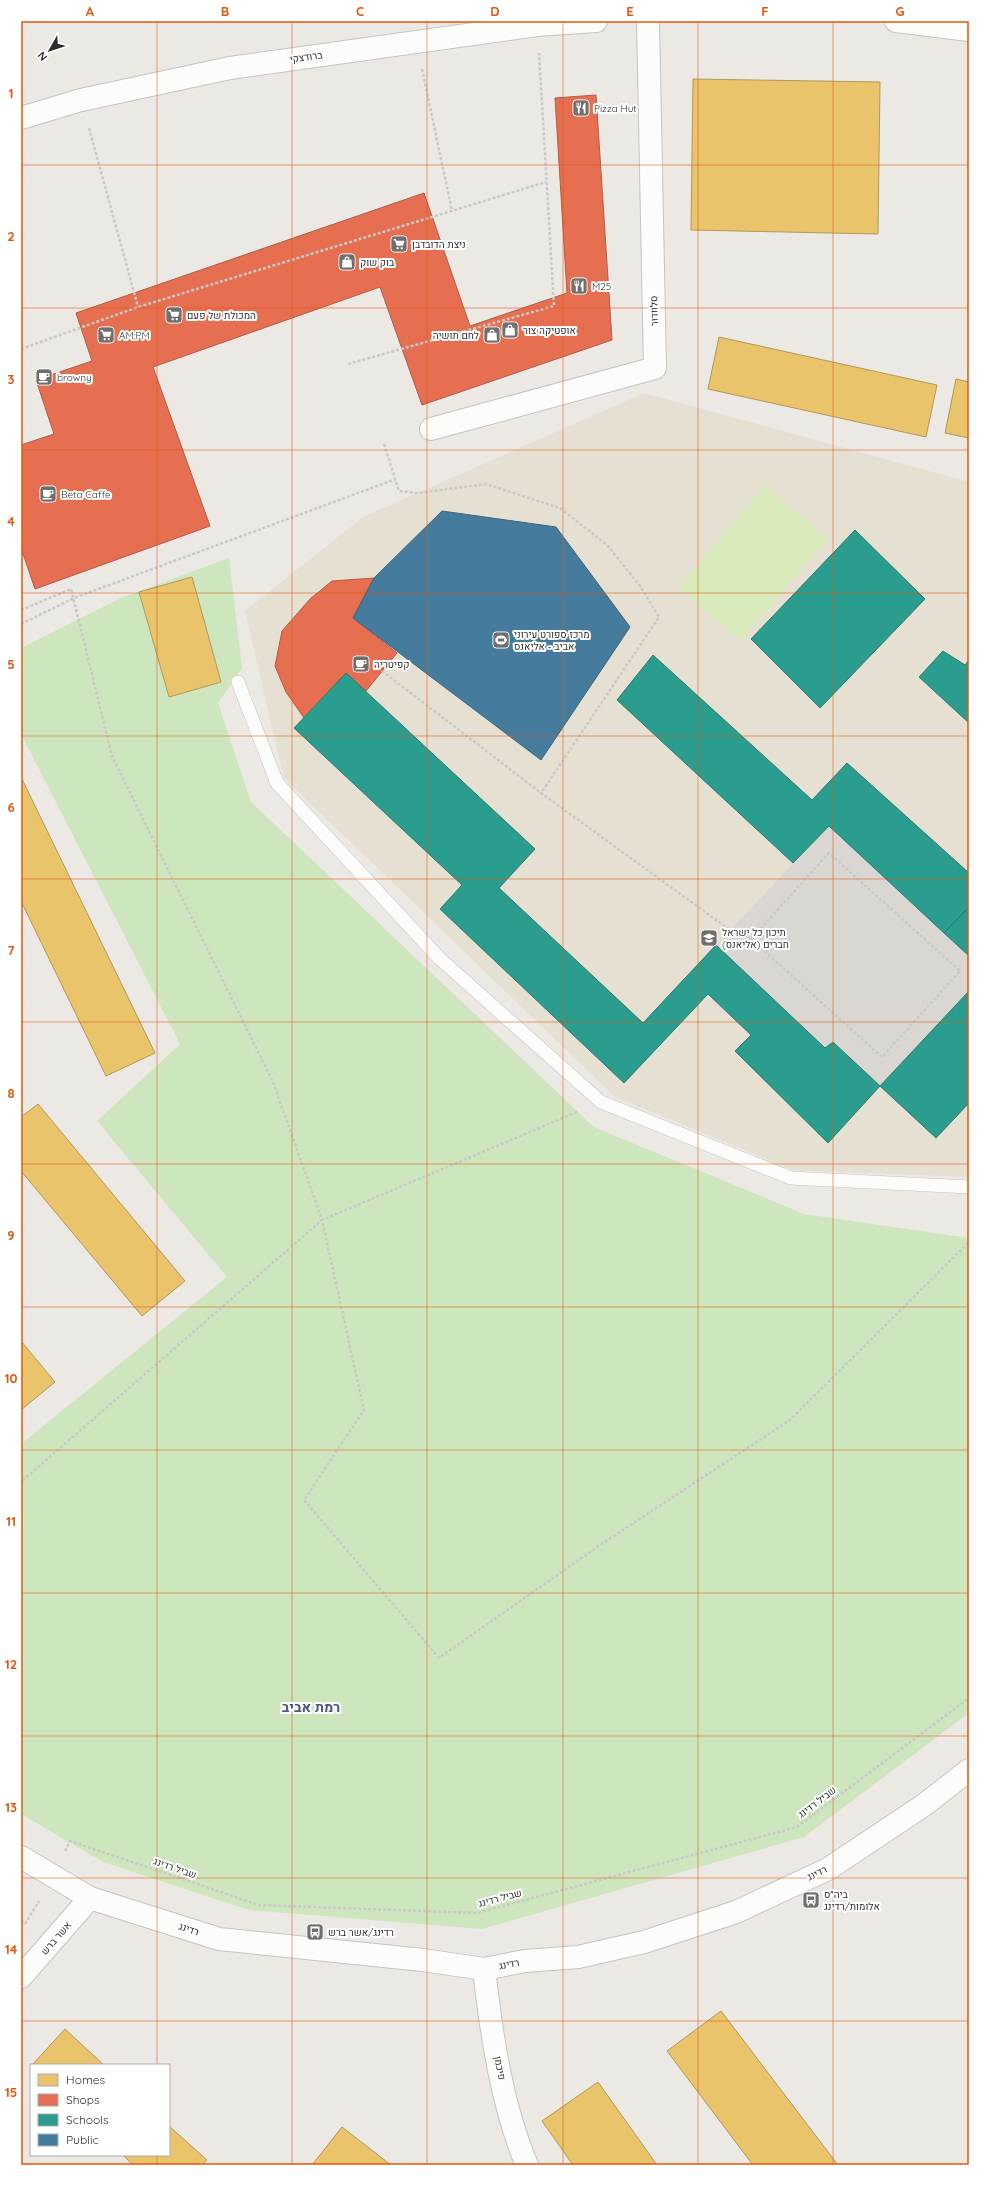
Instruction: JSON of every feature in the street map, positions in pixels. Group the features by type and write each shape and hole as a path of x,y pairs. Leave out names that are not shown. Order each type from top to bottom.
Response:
{"street":[{"name":"ברודצקי","path":"21,118 81,100 230,68 537,25 596,21"},
{"name":"סלוודור","path":"431,429 655,368 648,21"},
{"path":"896,21 969,30"},
{"name":"רדינג","path":"21,1857 90,1898 219,1939 423,1960 484,1969 525,1961 578,1957 644,1942 736,1912 828,1869 924,1805 969,1770"},
{"name":"אשר ברש","path":"21,1977 90,1898"},
{"name":"פיכמן","path":"484,1969 489,2012 508,2107 527,2165"}],"lane":[{"path":"238,682 277,783 439,958 601,1102 791,1178 969,1186"}],"path":[{"path":"348,364 554,306 537,25"},
{"path":"416,41 452,211"},
{"path":"81,100 138,307"},
{"path":"21,349 138,307 546,182"},
{"path":"384,444 399,491 418,493 486,484 560,508 607,545 640,586 659,617 541,793"},
{"path":"21,624 74,598 396,479"},
{"path":"21,610 71,589 112,756 273,1082 322,1220 364,1410 304,1500 439,1658 600,1545 790,1420 969,1242"},
{"path":"382,671 541,793 730,930 751,939 882,1057 960,971 829,852 751,939"},
{"path":"21,1482 322,1220 601,1102"},
{"name":"שביל רדינג","path":"21,1921 25,1924 53,1876 70,1841 259,1905 477,1913 797,1827 969,1698"}],"shaded area":[{"name":"תיכון כל ישראל חברים (אליאנס)","path":"644,393 969,482 969,1175 967,1177 793,1170 615,1097 284,778 245,611 363,517"},
{"path":"829,826 969,956 969,991 880,1086 833,1042 825,1048 716,945"}],"green space":[{"path":"765,485 828,538 741,641 678,588"},
{"path":"229,558 242,668 218,703 251,802 594,1127 804,1214 969,1238 969,1713 804,1837 482,1929 249,1910 103,1862 21,1814 21,1444 227,1277 97,1121 180,1044 21,734 21,648 121,598"}],"building: Homes":[{"path":"693,79 880,82 878,234 691,230"},
{"path":"719,337 937,385 926,437 708,389"},
{"path":"956,379 969,382 969,438 945,433"},
{"path":"192,577 221,682 169,697 139,592"},
{"path":"21,777 155,1053 106,1076 21,901"},
{"path":"38,1104 185,1281 142,1316 21,1171 21,1117"},
{"path":"21,1341 55,1382 21,1410"},
{"path":"721,2011 838,2165 753,2165 667,2051"},
{"path":"65,2029 103,2064 33,2064"},
{"path":"598,2082 657,2165 573,2165 542,2121"},
{"path":"170,2127 207,2160 202,2165 133,2165 124,2156 170,2156"},
{"path":"342,2127 391,2165 312,2165"}],"building: Shops":[{"path":"596,95 612,340 422,405 380,287 153,367 210,526 35,589 21,548 21,445 54,434 36,380 92,361 76,313 424,193 470,326 567,293 555,98"},
{"path":"374,578 353,618 397,653 366,691 346,673 304,718 286,692 275,666 282,631 310,599 332,581"}],"building: Schools":[{"path":"855,530 925,599 820,708 751,639"},
{"path":"943,651 965,665 969,660 969,723 919,677"},
{"path":"653,655 812,800 847,763 969,873 969,907 944,933 829,826 793,863 617,700"},
{"path":"346,673 535,849 499,888 643,1023 716,945 825,1048 833,1042 880,1086 828,1143 735,1051 751,1035 708,994 624,1083 440,909 462,885 294,728"},
{"path":"969,907 969,956 944,933"},
{"path":"969,991 969,1103 936,1138 880,1086"}],"building: Public":[{"name":"מרכז ספורט עירוני אביב - אליאנס","path":"442,511 556,527 630,627 541,760 353,618 374,578"}],"place":[{"name":"Pizza Hut","path":"581,108"},
{"name":"ניצת הדובדבן","path":"399,244"},
{"name":"בוק שוק","path":"347,262"},
{"name":"M25","path":"579,286"},
{"name":"המכולת של פעם","path":"174,315"},
{"name":"אופטיקה צור","path":"510,330"},
{"name":"AM:PM","path":"106,335"},
{"name":"לחם תושיה","path":"492,335"},
{"name":"browny","path":"44,377"},
{"name":"Beta Caffe","path":"48,494"},
{"name":"מרכז ספורט עירוני אביב - אליאנס","path":"501,640"},
{"name":"קפיטריה","path":"361,664"},
{"name":"תיכון כל ישראל חברים (אליאנס)","path":"709,938"},
{"name":"ביה״ס אלומות/רדינג","path":"811,1900"},
{"name":"רדינג/אשר ברש","path":"315,1932"}],"district":[{"name":"רמת אביב","path":"311,1707"}]}
